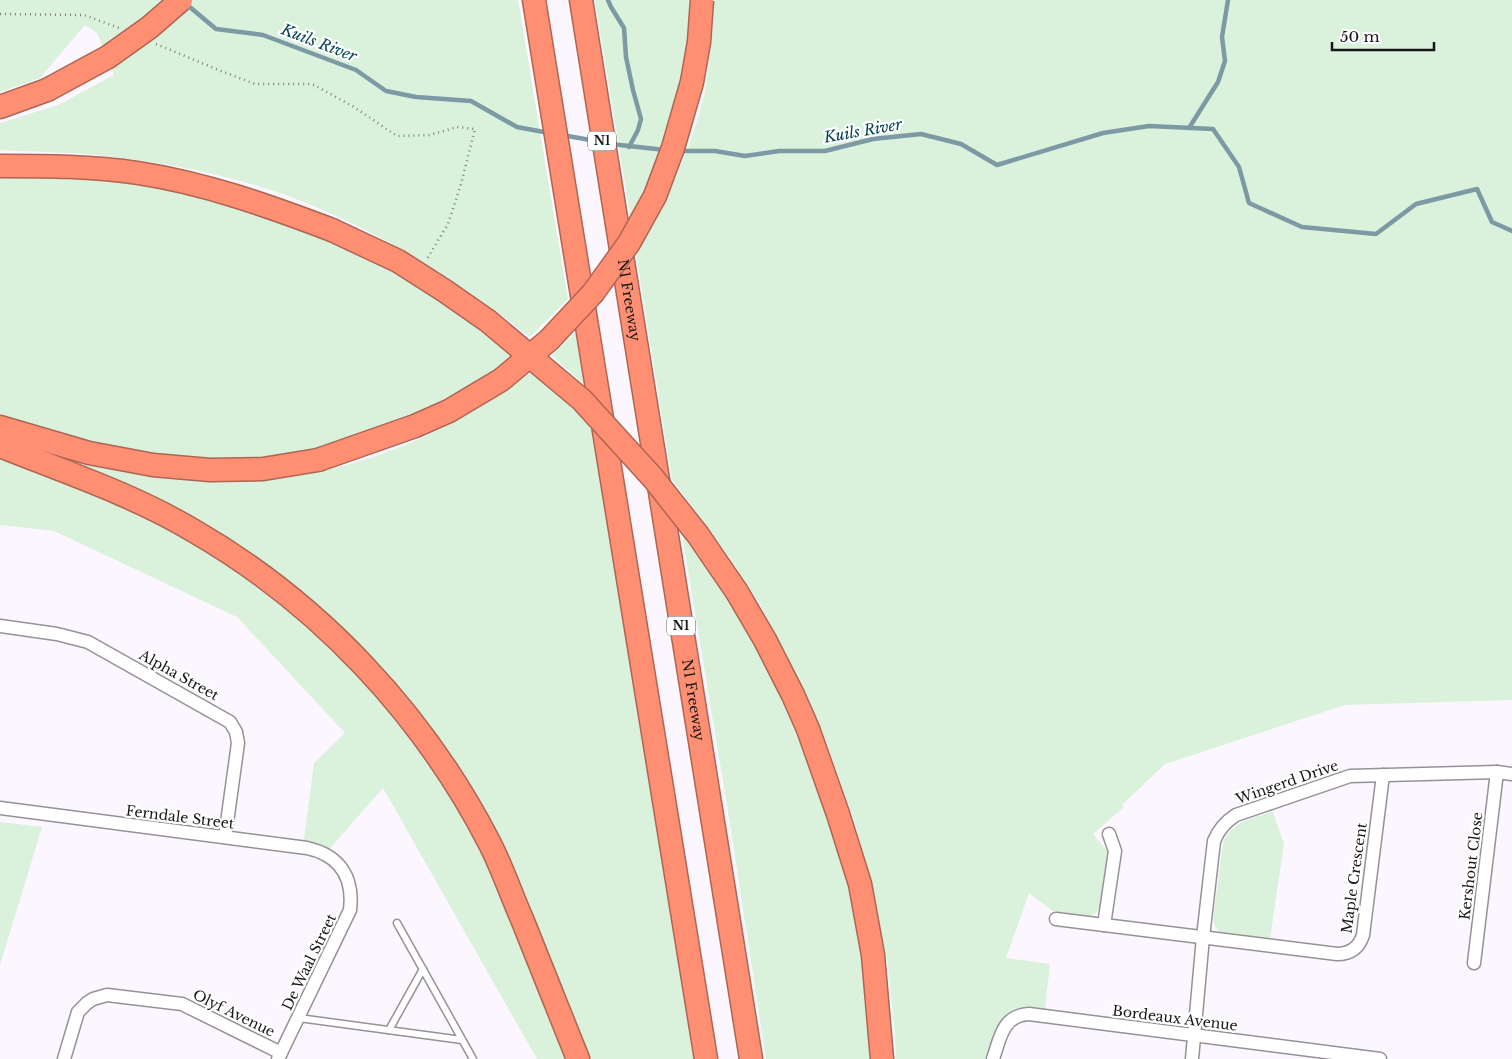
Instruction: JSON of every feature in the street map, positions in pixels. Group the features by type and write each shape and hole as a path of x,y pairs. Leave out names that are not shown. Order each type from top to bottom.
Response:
{"highway":[{"path":"0,107 47,90 108,57 181,0"},
{"path":"534,0 706,1059"},
{"name":"N1 Freeway","path":"581,0 751,1059"},
{"path":"0,427 89,453 154,465 210,470 263,469 318,460 415,426 449,411 494,384 549,340 593,293 629,243 654,196 673,148 692,82 699,42 702,0"},
{"path":"0,166 63,166 137,173 206,188 280,210 332,230 398,261 446,291 488,321 582,400 653,478 698,535 737,592 793,695 808,730 838,814 860,884 873,955 882,1059"},
{"path":"0,446 75,475 148,507 194,530 234,556 300,605 362,664 414,724 456,784 490,843 578,1059"}],"street":[{"name":"Alpha Street","path":"0,626 57,634 88,642 230,722 236,732 238,743 225,838"},
{"name":"Wingerd Drive","path":"1192,1059 1214,841 1226,822 1236,815 1350,776 1497,772 1512,774"},
{"name":"Kershout Close","path":"1474,963 1497,772"},
{"name":"Maple Crescent","path":"1056,919 1344,954 1355,949 1362,940 1383,775"},
{"name":"Ferndale Street","path":"0,808 315,850 336,862 346,876"},
{"path":"1104,925 1115,851 1109,834"},
{"name":"De Waal Street","path":"280,1056 350,910 351,891 346,876"},
{"name":"Olyf Avenue","path":"64,1059 78,1012 93,999 107,995 182,1004 280,1056"},
{"name":"Bordeaux Avenue","path":"993,1059 1006,1025 1020,1015 1029,1014 1194,1035 1302,1054 1380,1059"}],"lane":[{"path":"397,922 473,1059"},
{"path":"389,1030 422,969"},
{"path":"299,1018 462,1040"}],"path":[{"path":"0,14 84,15 122,29"},
{"path":"149,41 255,84 312,84 354,107 397,136 430,135 457,127 475,128 461,184 448,224 425,262"}],"green space":[{"path":"0,0 518,0 568,299 530,337 456,283 404,251 321,209 271,190 193,170 140,160 85,154 0,150 0,123 58,105 114,75 97,33 85,25 40,78 0,92"},
{"path":"595,0 692,0 682,87 663,152 631,220"},
{"path":"714,0 1512,0 1512,700 1345,705 1165,764 1122,805 1124,807 1093,834 1108,852 1100,907 1096,913 1089,916 1053,911 1029,893 1006,958 1050,964 1045,1010 1024,1007 1008,1013 998,1026 987,1059 896,1059 888,965 876,907 856,825 824,736 785,651 758,601 730,558 672,479 636,254 667,197 692,137 707,80"},
{"path":"0,173 75,175 187,190 329,236 427,288 516,355 493,372 419,416 310,451 255,459 227,460 171,457 116,448 0,416"},
{"path":"576,332 584,385 552,355"},
{"path":"534,370 591,424 694,1059 585,1059 501,852 309,603 60,462 62,456 138,473 200,480 258,478 328,470 386,453 438,430 487,403"},
{"path":"0,456 154,519 229,563 310,625 381,697 459,805 494,874 567,1059 537,1059 383,788 326,853 303,846 314,763 345,733 237,617 54,531 0,525"},
{"path":"681,528 706,563 764,657 812,764 832,825 855,912 865,969 874,1059 766,1059 728,812"},
{"path":"1273,812 1284,844 1270,939 1220,932 1215,927 1213,920 1223,843 1238,825"},
{"path":"0,822 42,827 0,965"}],"waterway":[{"path":"608,0 624,28 626,57 641,119 638,130 629,147"},
{"path":"1189,128 1218,82 1225,61 1222,37 1228,0"},
{"name":"Kuils River","path":"185,3 216,29 263,35 356,70 386,91 416,97 471,101 517,127 549,133"},
{"name":"Kuils River","path":"678,151 715,151 745,156 779,151 825,151 873,139 921,134 961,144 997,165 1103,133 1149,126 1213,129 1239,167 1249,203 1302,227 1376,234 1416,204 1477,189 1492,222 1512,231"},
{"name":"Kuils River","path":"562,135 596,141"},
{"name":"Kuils River","path":"611,144 665,150"}]}
